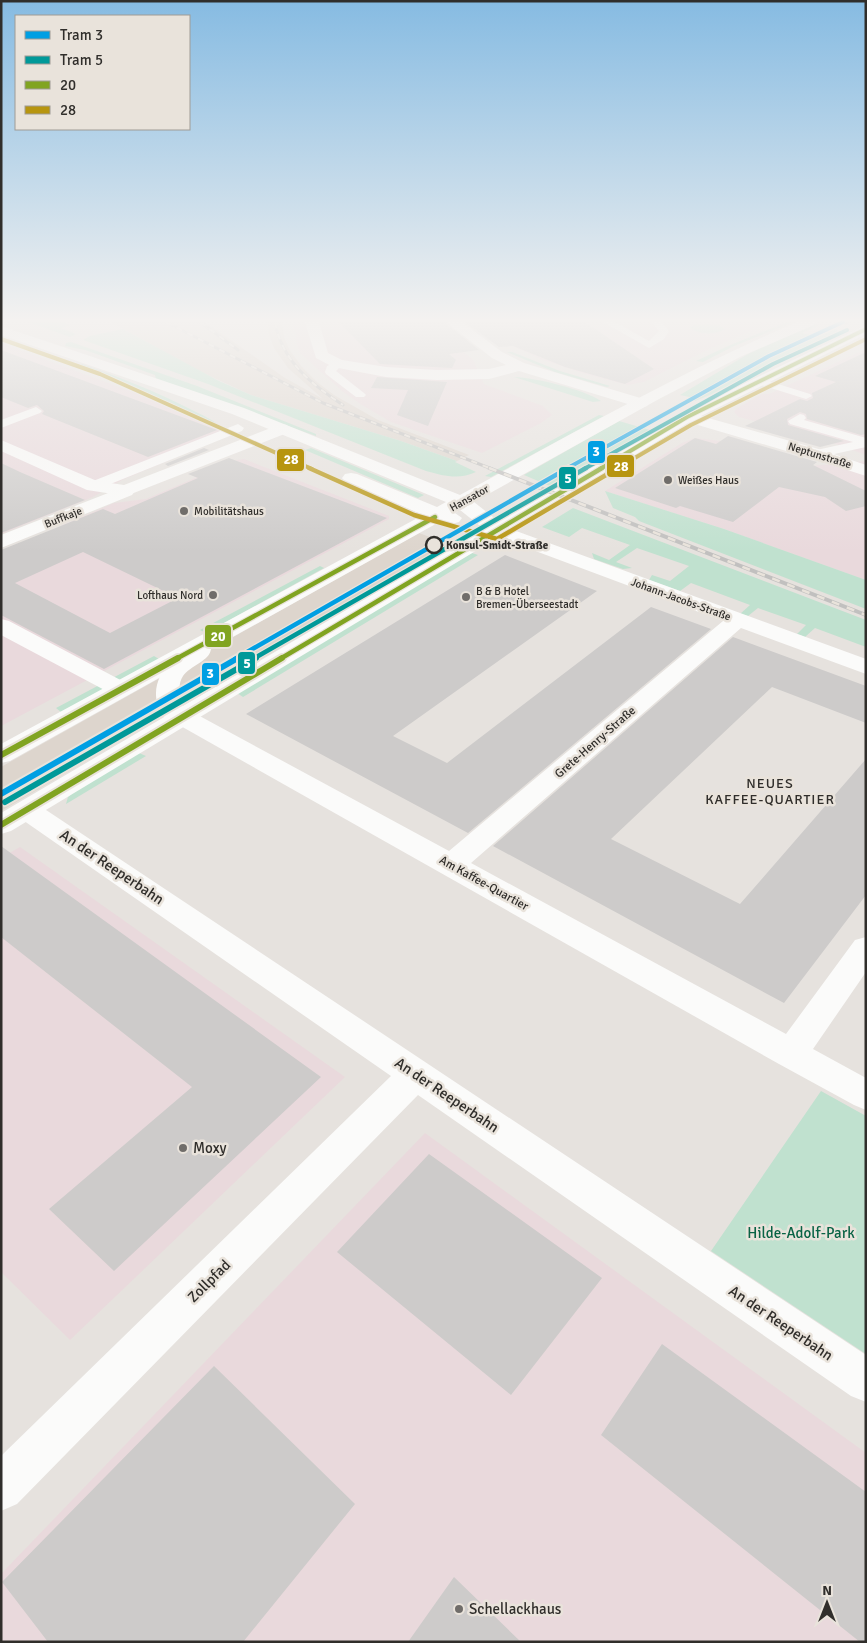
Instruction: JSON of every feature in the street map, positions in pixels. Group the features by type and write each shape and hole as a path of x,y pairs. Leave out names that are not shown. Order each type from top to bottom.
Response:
{"street":[{"path":"174,399 260,438 440,514 497,530"},
{"path":"201,399 238,411 462,502 497,530"},
{"name":"Neptunstraße","path":"627,399 816,454 866,471"},
{"name":"Hansator","path":"1,755 649,399"},
{"path":"14,817 687,417 725,399"},
{"path":"1,445 93,486 126,491 281,429"},
{"name":"Buffkaje","path":"1,542 126,491"},
{"name":"Johann-Jacobs-Straße","path":"497,530 866,667"},
{"name":"Grete-Henry-Straße","path":"452,864 738,620"},
{"path":"1,626 120,689"},
{"name":"Am Kaffee-Quartier","path":"200,646 200,652 179,665 168,680 167,698 172,711 452,864 866,1095"},
{"name":"An der Reeperbahn","path":"14,817 416,1074 866,1381"},
{"path":"791,1054 866,948"},
{"name":"Zollpfad","path":"1,1488 416,1074"}],"lane":[{"path":"1,424 36,411"},
{"path":"800,418 794,421 866,443"},
{"path":"93,486 238,428"},
{"path":"816,454 866,443"}],"shaded area":[{"path":"1,399 148,399 220,431 215,441 122,480 93,497 1,534"},
{"path":"263,399 340,399 378,420 469,455 457,461 401,441"},
{"path":"353,399 523,399 543,406 552,415 541,423 482,453 391,422"},
{"path":"754,399 866,399 866,455 822,439 739,417 734,412 737,408"},
{"path":"695,438 721,441 811,466 866,461 866,580 724,529 605,491 682,443"},
{"path":"244,459 389,516 389,519 1,726 1,552 114,503 146,499 237,460"},
{"path":"419,533 454,546 1,811 1,767"},
{"path":"20,847 345,1077 70,1340 1,1272 1,858"},
{"path":"425,1133 866,1453 866,1642 1,1642 1,1574"}],"green space":[{"path":"160,399 169,399 208,418 224,429 221,430"},
{"path":"211,399 228,399 316,434 316,436"},
{"path":"245,399 263,399 401,441 457,461 455,462 476,472 457,477 426,471"},
{"path":"582,399 596,399 601,401 593,402"},
{"path":"599,415 604,416 491,477 485,476"},
{"path":"619,421 650,430 552,487 524,475"},
{"path":"668,435 673,437 563,503 558,501"},
{"path":"311,448 424,495 418,498 305,450"},
{"path":"605,491 724,529 866,580 866,609 639,521 635,517 613,508"},
{"path":"573,508 866,620 866,647 815,628 805,637 797,634 806,625 758,608 748,616 740,614 750,605 691,583 680,591 649,580 652,575 670,581 689,566 637,548 616,562 632,568 623,569 594,559 592,553 609,560 630,545 582,528 569,537 542,527"},
{"path":"472,553 478,555 243,697 237,693"},
{"path":"320,566 324,568 206,633 200,630"},
{"path":"154,656 159,659 61,712 56,708"},
{"path":"139,753 146,756 66,804 68,797 74,792"},
{"name":"Hilde-Adolf-Park","path":"821,1091 866,1116 866,1354 711,1251"}],"building":[{"path":"5,399 132,399 217,430 148,457 42,414 44,411 37,405 28,408"},
{"path":"404,399 440,399 428,426 397,415"},
{"path":"800,399 807,401 812,399 866,399 866,434 861,435 807,419 806,414 800,412 787,419 788,425 844,441 820,447 745,426"},
{"name":"Weißes Haus","path":"728,436 817,462 813,465 866,491 866,506 846,511 825,497 779,487 733,522 680,506 676,508 615,488 695,438 716,444"},
{"path":"204,448 209,450 168,466 165,464"},
{"path":"229,458 387,518 104,669 1,615 1,550 103,509 115,514 198,478 188,474","holes":["83,552 178,598 110,633 15,583"]},
{"path":"1,463 20,472 85,500 1,533"},
{"path":"505,555 597,591 393,736 447,763 651,607 711,629 468,833 246,714"},
{"path":"733,637 866,686 866,723 772,687 611,839 740,904 866,759 866,895 784,1003 493,846"},
{"name":"Moxy","path":"1,846 321,1077 114,1271 49,1209 192,1087 1,937"},
{"path":"429,1154 602,1278 511,1395 337,1252"},
{"path":"662,1344 866,1492 866,1642 860,1642 601,1435"},
{"path":"214,1366 355,1504 243,1642 48,1642 2,1582"},
{"name":"Schellackhaus","path":"454,1577 521,1642 408,1642"}],"railway":[{"path":"315,399 492,469"},
{"path":"334,399 343,405"},
{"path":"489,468 866,615"}],"tram line":[{"name":"3","path":"1,794 690,399"},
{"name":"5","path":"5,802 709,399"}],"transit line":[{"name":"28","path":"155,399 414,515 497,539 691,425 745,399"},
{"name":"20","path":"1,825 687,417 724,399"},
{"name":"20","path":"1,755 435,517"}],"place":[{"name":"Weißes Haus","path":"668,480"},
{"name":"Mobilitätshaus","path":"184,511"},
{"name":"Konsul-Smidt-Straße","path":"434,545"},
{"name":"Lofthaus Nord","path":"213,595"},
{"name":"B & B Hotel Bremen-Überseestadt","path":"466,597"},
{"name":"Moxy","path":"183,1148"},
{"name":"Schellackhaus","path":"459,1609"}],"district":[{"name":"NEUES KAFFEE-QUARTIER","path":"770,792"}]}
